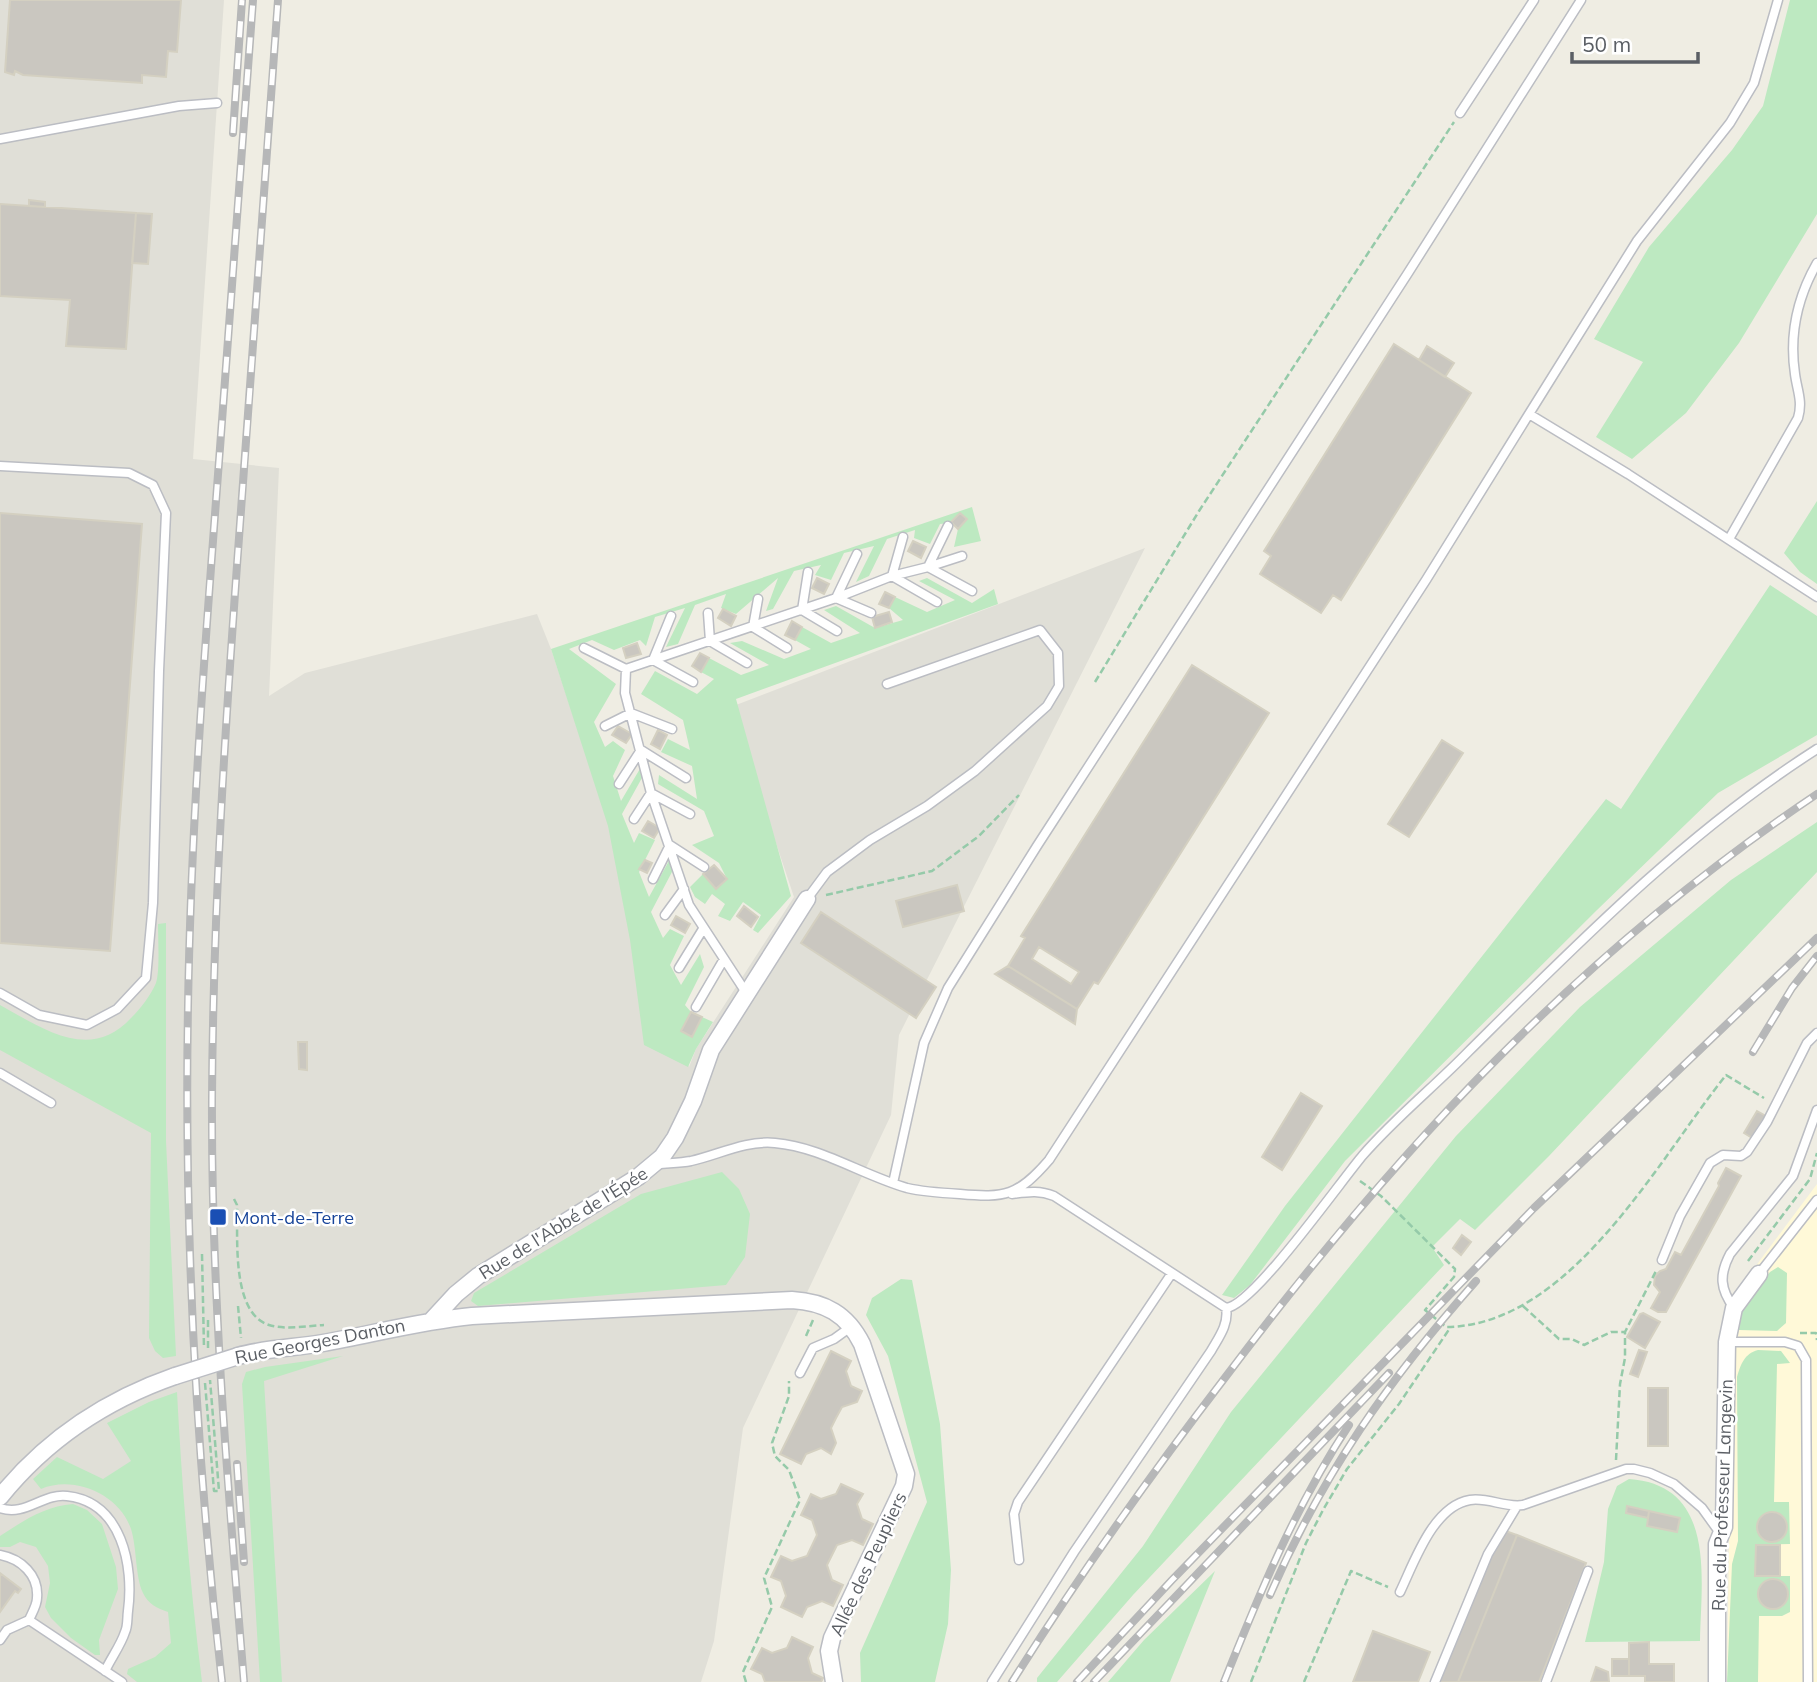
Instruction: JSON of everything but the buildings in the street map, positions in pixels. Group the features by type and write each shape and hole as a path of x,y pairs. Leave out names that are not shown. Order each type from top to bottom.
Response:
{"street":[{"name":"Rue de l'Abbé de l'Épée","path":"432,1320 448,1301 478,1276 638,1177 654,1164 682,1126 711,1050 807,899"},
{"name":"Rue du Professeur Langevin","path":"1717,1682 1717,1544 1724,1527 1727,1342 1734,1308 1759,1275"},
{"name":"Allée des Peupliers","path":"432,1320 792,1300 820,1304 835,1310 852,1326 862,1344 905,1468 906,1481 832,1638 829,1651 834,1682"},
{"name":"Rue Georges Danton","path":"0,1497 30,1464 83,1420 145,1386 240,1349 331,1342 432,1320"}],"lane":[{"path":"1460,113 1534,0"},
{"path":"893,1183 924,1044 948,988 1037,846 1416,262 1581,0"},
{"path":"1005,1195 1035,1175 1049,1160 1419,592 1637,240 1730,123 1754,83 1778,0"},
{"path":"0,139 179,106 217,103"},
{"path":"1729,539 1798,418 1801,401 1795,377 1793,331 1803,290 1817,262"},
{"path":"1529,415 1611,463 1817,597"},
{"path":"0,466 129,473 153,485 166,513 153,903 146,978 117,1009 87,1025 39,1015 0,993"},
{"path":"929,567 948,526"},
{"path":"892,576 903,537"},
{"path":"836,598 857,554"},
{"path":"584,648 626,669 803,610 892,576 962,556"},
{"path":"929,567 972,592"},
{"path":"803,610 808,572"},
{"path":"892,576 937,602"},
{"path":"836,598 871,612"},
{"path":"753,627 758,599"},
{"path":"803,610 837,631"},
{"path":"708,613 710,641"},
{"path":"653,660 671,616"},
{"path":"753,627 787,648"},
{"path":"807,899 827,872 870,840 927,806 975,771 1047,706 1059,686 1058,653 1040,630 887,684"},
{"path":"710,641 747,663"},
{"path":"653,660 692,682"},
{"path":"626,669 625,693 651,793 689,905 747,994"},
{"path":"605,726 631,713 672,729"},
{"path":"654,1164 691,1161 768,1142 806,1150 893,1183 924,1191 993,1197 1042,1191 1054,1196 1226,1308 1234,1307 1270,1274 1363,1155 1548,972 1731,807 1817,749"},
{"path":"641,750 686,778"},
{"path":"619,784 641,750"},
{"path":"651,793 690,814"},
{"path":"634,819 651,793"},
{"path":"670,845 704,867"},
{"path":"653,879 670,845"},
{"path":"665,915 684,889"},
{"path":"679,968 703,929"},
{"path":"696,1007 724,959"},
{"path":"1662,1260 1680,1216 1710,1163 1723,1155 1741,1156 1747,1152 1776,1104 1807,1043 1817,1033"},
{"path":"0,1073 51,1102"},
{"path":"1734,1308 1726,1297 1721,1279 1723,1268 1730,1254 1793,1176 1817,1110"},
{"path":"1759,1275 1817,1200"},
{"path":"1019,1560 1014,1514 1018,1502 1172,1273"},
{"path":"992,1682 1074,1552 1211,1351 1223,1331 1228,1316 1226,1308"},
{"path":"800,1373 813,1348 834,1339 852,1326"},
{"path":"1727,1342 1785,1342 1798,1346 1806,1360 1808,1682"},
{"path":"1400,1592 1435,1524 1458,1503 1479,1499 1517,1506 1626,1469 1650,1472 1674,1485 1710,1517 1722,1535"},
{"path":"0,1508 15,1511 53,1496 69,1496 96,1506 113,1522 126,1556 131,1592 126,1632 105,1671"},
{"path":"1435,1682 1479,1573 1517,1506"},
{"path":"0,1555 19,1562 35,1578 37,1600 29,1620 7,1630 0,1640"},
{"path":"1546,1682 1588,1571"},
{"path":"29,1620 122,1682"}],"path":[{"path":"1096,682 1199,511 1460,113"},
{"path":"807,899 932,871 979,836 1019,795"},
{"path":"1347,1176 1374,1190 1455,1269 1454,1277 1425,1310 1443,1326 1450,1328 1482,1325 1522,1306 1566,1273 1608,1233 1726,1075 1776,1104"},
{"path":"1743,1268 1810,1180 1817,1153"},
{"path":"234,1199 237,1205 240,1280 250,1308 263,1322 271,1325 324,1325"},
{"path":"202,1254 206,1355 208,1317"},
{"path":"1615,1474 1625,1332 1662,1260"},
{"path":"803,1343 820,1304"},
{"path":"238,1306 240,1349"},
{"path":"1522,1306 1559,1339 1572,1339 1584,1345 1611,1332 1625,1332"},
{"path":"1251,1682 1306,1543 1323,1510 1348,1469 1399,1404 1450,1328"},
{"path":"746,1682 743,1671 772,1607 764,1578 800,1500 789,1470 775,1456 772,1443 789,1396 790,1373"},
{"path":"205,1383 214,1491 219,1491 209,1377"},
{"path":"1304,1682 1351,1571 1400,1592"}],"shaded area":[{"path":"0,0 224,0 193,459 279,468 269,696 305,673 537,614 551,649 689,1067 696,1049 794,897 757,786 736,705 1145,548 899,1035 891,1115 743,1428 714,1641 701,1682 0,1682"},
{"path":"1817,1184 1817,1682 1727,1682 1732,1334 1752,1271"}],"green space":[{"path":"1790,0 1817,0 1817,214 1739,343 1686,413 1632,459 1596,437 1643,362 1594,339 1649,247 1732,150 1763,106"},
{"path":"1817,501 1817,584 1800,572 1784,553"},
{"path":"972,507 981,541 954,547 958,529 967,519 960,513 949,523 940,524 930,544 914,538 915,530 887,539 869,576 856,582 874,546 844,553 831,580 815,575 821,565 794,571 773,609 766,611 778,578 736,614 721,608 726,594 695,605 678,644 666,647 685,608 655,617 646,646 640,640 614,650 592,640 569,649 616,684 594,722 605,747 613,741 625,750 613,776 621,801 641,767 643,776 622,814 634,843 639,833 655,840 639,872 649,897 670,859 673,870 651,912 663,938 670,929 684,936 670,965 681,985 700,954 704,967 685,1005 691,1012 681,1031 692,1037 702,1017 713,1022 688,1067 644,1045 630,940 608,826 551,649"},
{"path":"927,578 972,603 994,589 998,604 736,699 791,896 758,933 753,930 761,915 743,902 730,921 718,916 725,904 712,894 705,904 695,897 690,887 703,874 716,889 727,879 719,863 692,845 714,836 704,811 658,784 659,775 697,799 692,766 661,752 668,739 690,750 683,720 641,694 655,671 697,694 714,679 701,672 709,658 741,675 769,665 730,643 742,641 784,659 811,649 795,640 802,627 831,643 860,633 824,610 836,606 875,628 903,620 889,608 895,597 927,612 955,600 919,581"},
{"path":"1770,585 1817,616 1817,735 1718,793 1345,1161 1250,1285 1234,1298 1222,1295 1285,1206 1606,799 1621,809"},
{"path":"1817,822 1817,872 1549,1156 1475,1230 1460,1219 1432,1247 1444,1265 1133,1595 1057,1682 1037,1682 1037,1678 1143,1546 1231,1412 1456,1136 1580,1007 1731,880"},
{"path":"166,923 166,1141 176,1356 163,1358 155,1351 149,1338 151,1133 0,1050 0,1005 32,1023 66,1037 83,1040 99,1038 115,1031 131,1018 154,988 158,971 158,924"},
{"path":"722,1172 739,1189 750,1214 745,1257 726,1285 478,1306 471,1301 474,1293 641,1194"},
{"path":"1778,1267 1787,1273 1786,1323 1777,1331 1739,1330 1740,1310 1770,1272"},
{"path":"901,1279 912,1280 940,1424 951,1570 948,1624 935,1682 861,1682 860,1653 927,1502 888,1356 866,1315 872,1298"},
{"path":"1758,1350 1781,1351 1790,1363 1777,1364 1774,1502 1789,1502 1790,1544 1756,1545 1755,1576 1790,1576 1790,1612 1782,1616 1759,1616 1758,1682 1727,1682 1732,1564 1738,1541 1737,1377 1746,1357"},
{"path":"343,1356 264,1381 282,1682 260,1682 242,1384 246,1372"},
{"path":"177,1392 187,1537 202,1682 137,1682 127,1674 128,1669 155,1657 171,1643 168,1612 150,1603 140,1586 133,1537 125,1517 117,1506 94,1491 67,1484 41,1489 33,1479 57,1457 103,1479 131,1461 107,1423 149,1402"},
{"path":"1629,1479 1657,1485 1677,1498 1690,1517 1698,1539 1701,1564 1700,1641 1585,1642 1604,1562 1608,1509 1617,1486"},
{"path":"73,1504 87,1510 102,1524 116,1567 118,1589 99,1640 100,1655 95,1655 71,1638 51,1618 45,1607 50,1583 48,1566 36,1547 20,1542 10,1547 0,1547 0,1536 26,1520 44,1511"},
{"path":"1215,1571 1170,1682 1108,1682 1144,1640"}],"railway":[{"path":"233,133 242,0"},
{"path":"222,1682 205,1513 194,1344 188,1175 188,1006 200,727 253,0"},
{"path":"244,1682 217,1318 212,1172 213,1027 225,739 278,0"},
{"path":"1012,1682 1088,1566 1196,1416 1289,1294 1424,1135 1495,1061 1570,989 1647,921 1730,856 1817,794"},
{"path":"1077,1682 1172,1580 1534,1208 1817,938"},
{"path":"1753,1052 1792,988 1817,956"},
{"path":"1270,1595 1312,1509 1360,1430 1414,1355 1476,1281"},
{"path":"1094,1682 1389,1373"},
{"path":"1224,1682 1265,1582 1296,1518 1349,1425"},
{"path":"237,1464 244,1562"}],"place":[{"name":"Mont-de-Terre","path":"218,1217"}]}
